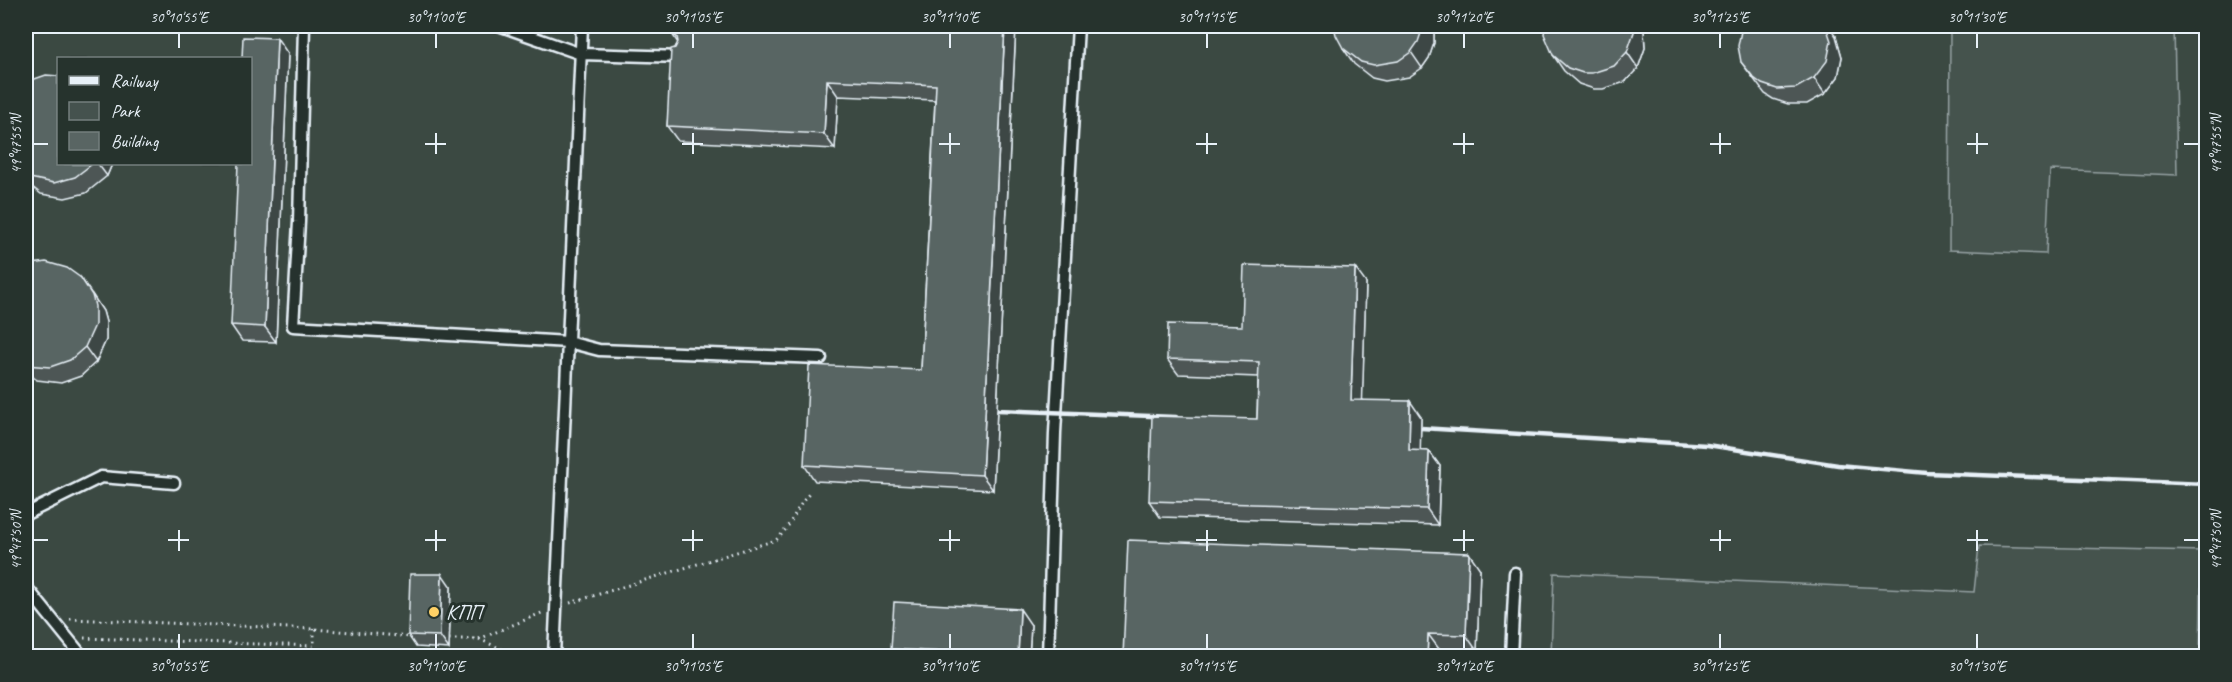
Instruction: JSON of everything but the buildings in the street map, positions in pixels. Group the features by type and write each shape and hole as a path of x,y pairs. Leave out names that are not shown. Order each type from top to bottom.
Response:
{"lane":[{"path":"304,26 299,222 293,326 568,342 599,350 821,358"},
{"path":"501,26 580,54 682,57"},
{"path":"554,657 582,26"},
{"path":"1048,657 1055,433 1078,26"},
{"path":"26,514 101,477 174,483"},
{"path":"1511,657 1515,573"},
{"path":"26,587 81,657"}],"path":[{"path":"449,639 479,639 556,607 776,540 784,533 802,501 810,493"},
{"path":"51,618 314,629 417,638"},
{"path":"67,639 314,646 314,629"},
{"path":"479,639 517,657"}],"shaded area":[{"path":"26,26 2206,26 2206,656 26,656"}],"green space":[{"path":"1950,26 2174,26 2177,175 2050,170 2046,254 1949,250"},
{"path":"1979,546 2202,551 2200,656 1551,656 1554,573 1974,592"}],"railway":[{"path":"599,26 638,28"},
{"path":"997,410 1176,417"},
{"path":"1404,427 1707,445 1838,465 1927,473 2206,484"}],"place":[{"name":"КПП","path":"434,612"}]}
